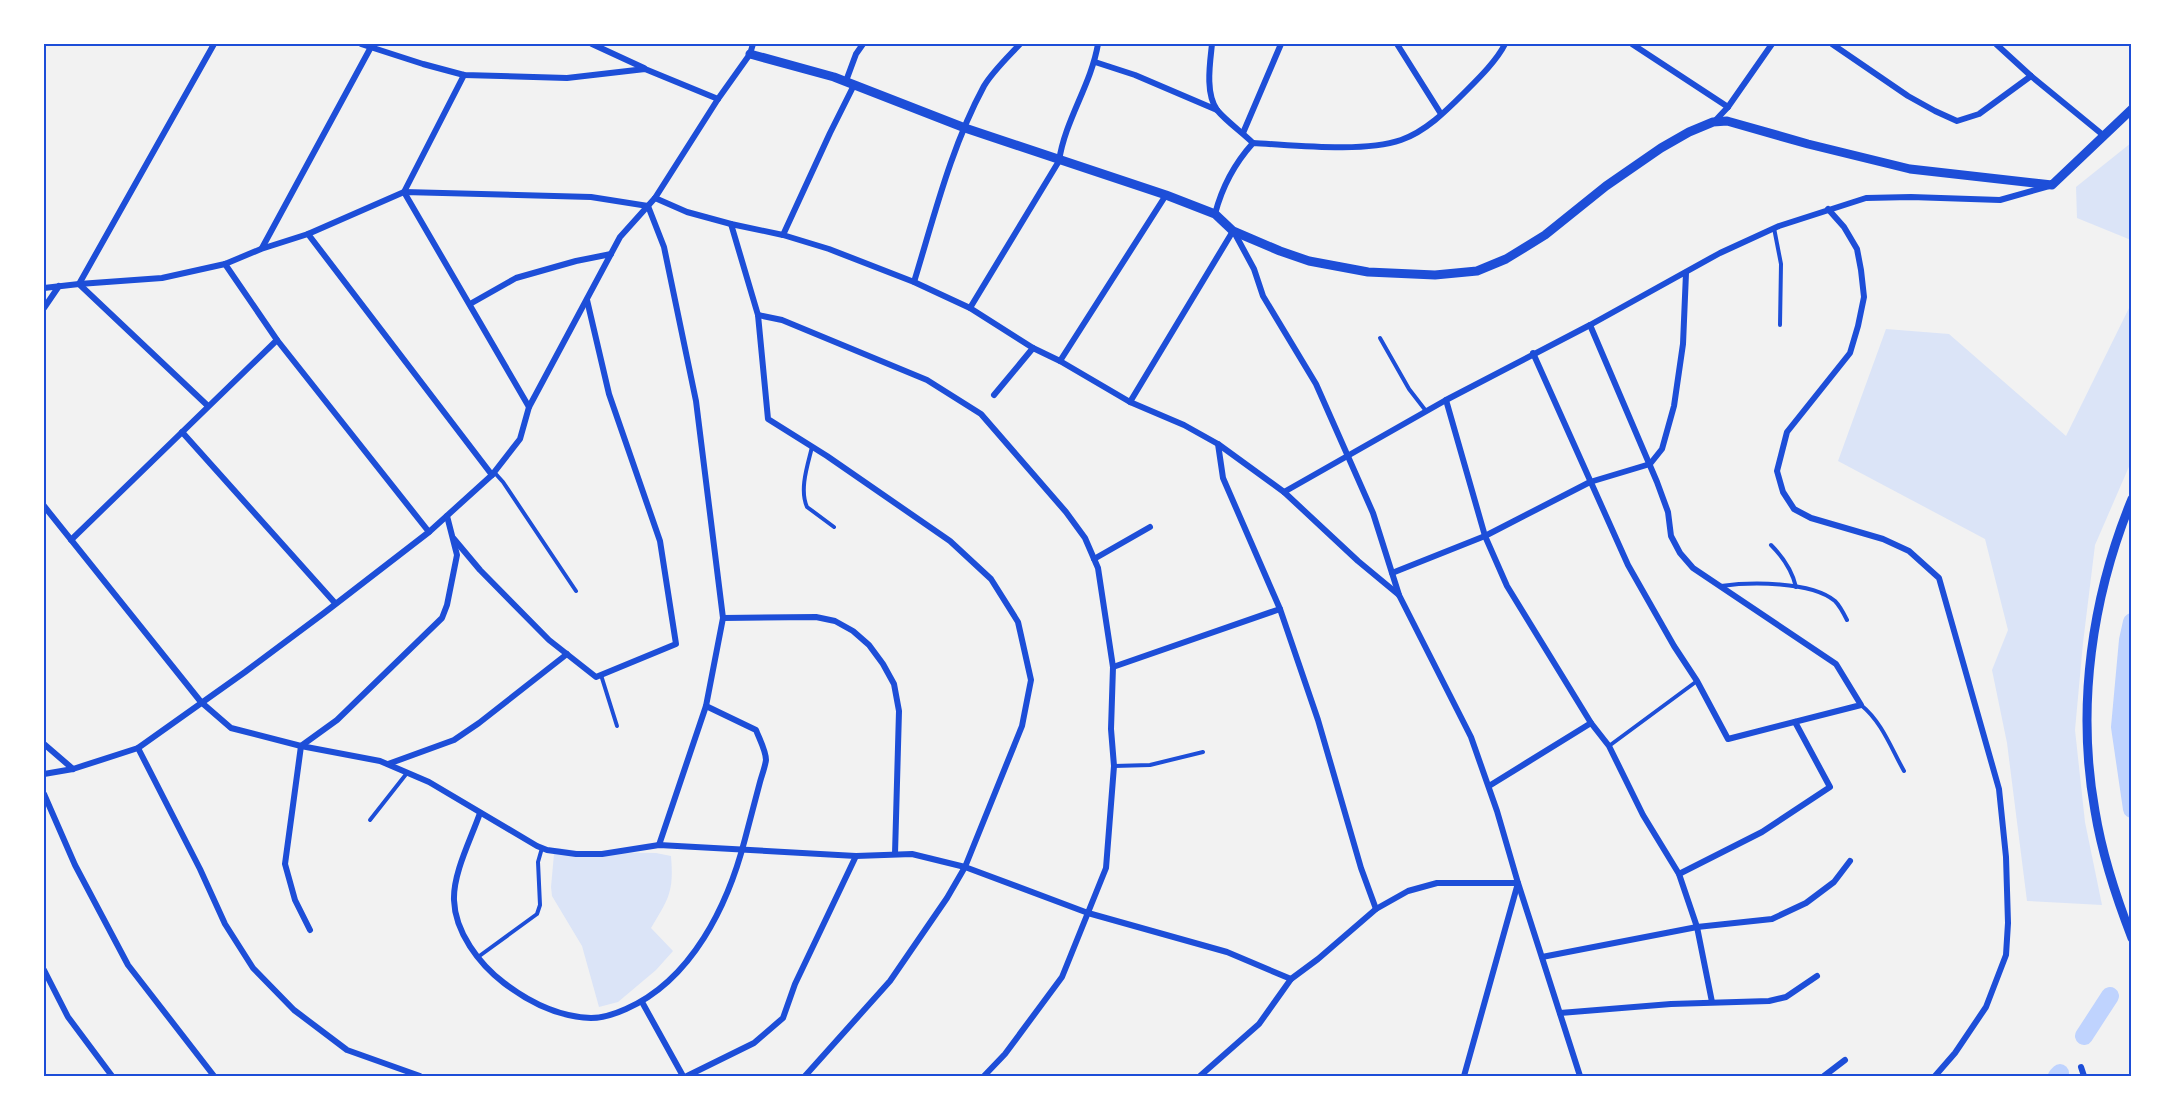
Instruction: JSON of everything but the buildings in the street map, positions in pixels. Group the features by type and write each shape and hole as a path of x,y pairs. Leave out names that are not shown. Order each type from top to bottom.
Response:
{"street":[{"path":"79,284 214,44"},
{"path":"361,44 464,75 567,78 645,69"},
{"path":"592,44 718,99"},
{"path":"44,774 73,769 138,748 245,672 429,532 493,473 520,439 529,407 620,237 655,198 718,99 750,54 753,44"},
{"path":"783,235 830,133 850,83 856,54 863,44"},
{"path":"914,282 937,205 965,128 985,84 1020,44"},
{"path":"970,308 1059,161 1062,142 1095,62 1098,44"},
{"path":"1212,44 1210,80 1212,98 1217,110"},
{"path":"1243,133 1281,44"},
{"path":"1397,44 1441,114"},
{"path":"1095,62 1135,75 1217,110 1253,143 1313,146 1375,145 1402,140 1431,123 1473,83 1505,44"},
{"path":"1632,44 1728,106"},
{"path":"1713,122 1728,106 1772,44"},
{"path":"1832,44 1908,96 1957,121 1979,114 2031,76"},
{"path":"1996,44 2103,135"},
{"path":"261,249 371,47"},
{"path":"750,54 850,83 965,128 1166,195 1215,214 1233,231 1254,269 1263,296 1316,384 1373,513 1399,595 1472,737 1580,1077"},
{"path":"404,192 464,75"},
{"path":"1284,492 1425,411 1720,254 1774,228 1866,198 2000,200 2052,185 2132,109"},
{"path":"1233,231 1309,261 1368,272 1435,275 1476,271 1506,259 1545,235 1606,186 1661,148 1713,122 1727,121 1910,169 2052,185"},
{"path":"1215,214 1220,195 1239,158 1253,143"},
{"path":"404,192 529,407"},
{"path":"44,288 162,278 225,264 261,249 308,234 404,192 591,197 648,206"},
{"path":"1060,361 1166,195"},
{"path":"655,198 687,212 783,235 829,249 914,282 970,308 1033,348 1130,402 1184,425 1218,444 1284,492 1350,554 1399,595"},
{"path":"648,206 664,247 696,401 723,618 706,706 659,845"},
{"path":"1828,209 1844,227 1857,249 1864,297 1850,353 1787,432 1777,471 1783,492 1794,509 1811,518 1864,533 1909,551 1939,578 1999,789 2006,868 2008,923 2006,955 1986,1007 1955,1053 1935,1077"},
{"path":"731,224 758,315 768,419 950,541 991,579 1018,622 1031,680 1022,726 965,867 947,898 890,981 806,1077"},
{"path":"1130,402 1233,231"},
{"path":"308,234 493,473"},
{"path":"470,304 516,278 611,254"},
{"path":"225,264 277,340 429,532"},
{"path":"1392,573 1485,536 1590,482 1650,464 1662,449 1674,406 1683,344 1686,273"},
{"path":"79,284 208,406"},
{"path":"44,308 60,286"},
{"path":"454,539 528,620 549,640 596,677 676,644 660,541 609,394 587,299"},
{"path":"758,315 782,320 927,380 981,414 1066,512 1085,538 1098,568 1113,667 1114,766 1106,868 1062,977 1005,1054 984,1077"},
{"path":"1533,353 1628,565 1674,646 1698,681 1728,739 1861,705 1836,664 1693,568 1680,553 1671,536 1668,512 1650,464 1590,325"},
{"path":"71,540 277,340"},
{"path":"994,395 1033,348"},
{"path":"1446,400 1485,536 1507,586 1591,723 1609,746 1643,815 1679,874 1697,927 1712,1002"},
{"path":"182,432 335,603"},
{"path":"1218,444 1223,478 1280,609 1318,720 1361,868 1376,909"},
{"path":"2132,499 2116,538 2096,617 2091,655 2088,735 2089,768 2095,812 2119,905 2132,938"},
{"path":"44,508 201,702 231,728 300,746 388,764 429,782 542,848 576,854 602,854 659,845 856,856 912,854 965,867 1088,913 1227,952 1291,979"},
{"path":"310,930 295,900 285,864 300,746 337,720 442,618 447,605 457,555 447,516"},
{"path":"1094,559 1150,527"},
{"path":"1113,667 1280,609"},
{"path":"723,618 816,617 835,621 853,631 876,655 894,684 898,711 896,854"},
{"path":"388,764 453,740 479,723 567,654"},
{"path":"480,813 456,873 453,900 458,922 465,938 478,957 493,974 514,991 539,1005 561,1013 592,1018 613,1015 642,1002 672,976 699,946 718,914 742,850 766,758 756,730 706,706"},
{"path":"1679,874 1762,832 1830,787 1795,722"},
{"path":"1489,786 1591,723"},
{"path":"44,744 73,769"},
{"path":"138,748 201,870 225,924 253,968 294,1011 346,1050 420,1077"},
{"path":"44,794 75,865 128,965 214,1077"},
{"path":"642,1002 685,1077 754,1043 783,1018 795,984 856,856"},
{"path":"1542,957 1697,927 1772,919 1806,903 1834,882 1851,861"},
{"path":"1200,1077 1259,1024 1291,979 1376,909 1408,891 1437,883 1518,884"},
{"path":"1464,1077 1518,884"},
{"path":"44,970 68,1017 112,1077"},
{"path":"1560,1013 1712,1002 1769,1001 1786,997 1817,976"},
{"path":"1824,1077 1845,1060"},
{"path":"2081,1067 2084,1077"}],"lane":[{"path":"1774,228 1781,264 1780,325"},
{"path":"1380,338 1409,389 1425,411"},
{"path":"812,447 806,476 805,502 807,507 834,527"},
{"path":"493,473 503,482 576,591"},
{"path":"1771,545 1789,568 1796,587"},
{"path":"1719,586 1733,584 1796,587 1817,591 1837,603 1847,620"},
{"path":"601,675 617,726"},
{"path":"1609,746 1698,681"},
{"path":"1861,705 1870,712 1886,736 1904,771"},
{"path":"1114,766 1150,765 1203,752"},
{"path":"370,820 407,773"},
{"path":"478,957 537,914 540,905 538,862 542,848"}],"shaded area":[{"path":"2131,143 2131,240 2077,218 2076,187"},
{"path":"2131,304 2131,462 2095,545 2075,730 2085,822 2102,905 2027,901 2007,743 1992,670 2008,630 1985,539 1838,461 1886,329 1949,334 2066,436"},
{"path":"555,849 586,852 656,853 671,856 671,887 651,928 673,951 656,970 618,1002 599,1007 582,946 552,896 554,854"}],"waterway":[{"path":"2132,622 2128,640 2120,727 2132,809"},
{"path":"2084,1036 2110,996"},
{"path":"2057,1076 2060,1073"}]}
